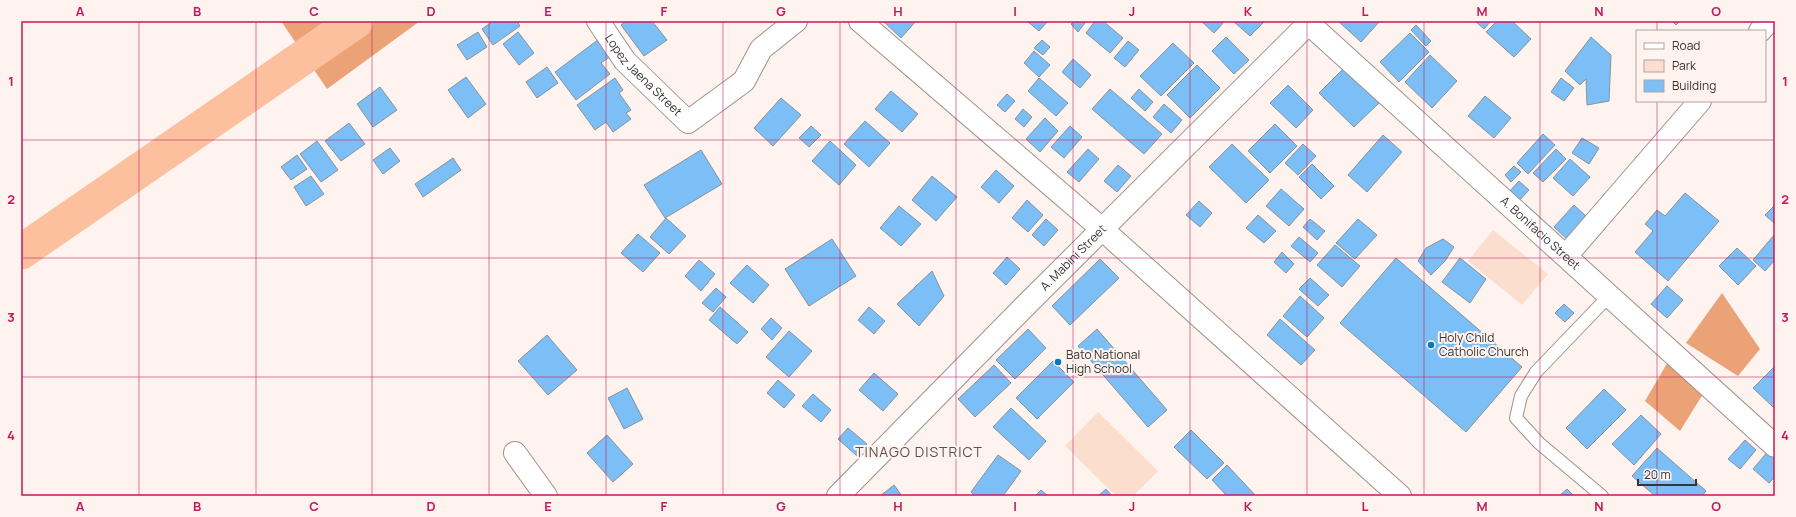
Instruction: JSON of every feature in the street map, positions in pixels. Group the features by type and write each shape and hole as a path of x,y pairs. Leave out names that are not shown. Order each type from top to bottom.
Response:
{"street":[{"name":"Lopez Jaena Street","path":"598,21 625,61 688,122 744,81 761,49 796,21"},
{"path":"860,21 1102,229 1400,496"},
{"path":"1761,30 1769,21"},
{"name":"A. Mabini Street","path":"838,496 1308,22"},
{"name":"A. Bonifacio Street","path":"1308,22 1775,446"},
{"path":"1566,256 1699,102"},
{"path":"515,453 546,496"}],"lane":[{"path":"1602,496 1539,443 1516,418 1522,396 1536,372 1609,296"}],"green space":[{"path":"1493,230 1548,274 1522,305 1468,261"},
{"path":"1098,412 1158,471 1133,496 1116,496 1065,446"}],"shaded area":[{"path":"281,21 420,21 327,89"},
{"path":"1722,293 1760,349 1738,376 1686,343"},
{"path":"1669,360 1703,394 1680,431 1645,401"}],"building":[{"path":"493,21 517,21 520,26 493,45 482,29"},
{"path":"626,21 652,21 667,40 644,56 621,25"},
{"path":"883,21 916,21 901,38"},
{"path":"1048,21 1039,31 1028,22"},
{"path":"1074,21 1083,21 1085,23 1078,32 1071,24"},
{"path":"1095,21 1103,21 1123,38 1110,53 1086,33"},
{"path":"1201,21 1225,21 1214,33"},
{"path":"1233,21 1265,21 1250,36"},
{"path":"1338,21 1380,21 1361,42"},
{"path":"1475,21 1491,21 1484,29"},
{"path":"1497,21 1512,21 1531,39 1514,57 1486,32"},
{"path":"1672,21 1680,21 1676,25"},
{"path":"1416,25 1431,41 1426,46 1411,30"},
{"path":"478,32 487,47 467,60 457,45"},
{"path":"518,32 534,53 519,65 503,44"},
{"path":"1410,33 1429,52 1399,82 1380,62"},
{"path":"1226,37 1249,60 1234,74 1212,51"},
{"path":"1591,37 1611,55 1609,101 1587,105 1586,79 1580,85 1565,71"},
{"path":"599,39 611,56 601,63 610,74 576,100 555,72"},
{"path":"1042,40 1050,47 1043,55 1034,48"},
{"path":"1128,41 1139,50 1125,67 1114,58"},
{"path":"1173,43 1194,63 1161,96 1140,76"},
{"path":"1034,51 1050,65 1039,77 1024,63"},
{"path":"1430,55 1457,81 1432,108 1405,82"},
{"path":"1073,59 1091,75 1080,88 1062,72"},
{"path":"1197,65 1220,88 1190,118 1167,95"},
{"path":"547,67 558,83 537,98 526,82"},
{"path":"1344,68 1379,103 1354,127 1319,93"},
{"path":"466,77 486,104 468,118 448,90"},
{"path":"615,78 623,90 619,93 631,110 626,113 631,119 613,132 606,122 595,130 577,105"},
{"path":"1039,78 1068,103 1056,116 1028,91"},
{"path":"1561,78 1574,88 1564,101 1551,92"},
{"path":"1288,85 1313,110 1296,128 1270,103"},
{"path":"380,87 397,110 373,127 357,104"},
{"path":"1110,89 1162,134 1144,154 1092,109"},
{"path":"1139,89 1153,102 1145,111 1131,98"},
{"path":"891,91 918,114 902,132 875,109"},
{"path":"1007,94 1015,101 1005,112 997,105"},
{"path":"1485,96 1511,118 1494,138 1468,116"},
{"path":"781,98 801,115 773,146 754,128"},
{"path":"1164,104 1182,120 1171,133 1153,117"},
{"path":"1023,109 1032,117 1024,127 1015,119"},
{"path":"1045,118 1058,131 1040,152 1026,139"},
{"path":"865,121 890,143 869,167 844,144"},
{"path":"349,123 365,144 341,161 325,141"},
{"path":"1275,124 1297,146 1270,173 1248,151"},
{"path":"811,126 821,135 809,147 799,138"},
{"path":"1070,126 1082,137 1064,158 1051,147"},
{"path":"1543,134 1555,145 1528,174 1517,163"},
{"path":"1383,135 1402,152 1367,192 1348,175"},
{"path":"1582,138 1599,148 1589,164 1572,153"},
{"path":"317,141 338,170 321,182 300,154"},
{"path":"830,141 856,165 839,185 812,161"},
{"path":"1232,144 1269,180 1246,203 1209,167"},
{"path":"1303,144 1316,156 1298,175 1285,163"},
{"path":"390,148 400,161 383,174 373,160"},
{"path":"1088,149 1099,159 1079,182 1067,172"},
{"path":"1556,149 1566,159 1543,182 1533,173"},
{"path":"701,150 722,184 665,218 644,185"},
{"path":"297,155 307,169 291,180 281,167"},
{"path":"453,158 461,170 423,197 415,184"},
{"path":"1570,159 1590,177 1573,196 1553,178"},
{"path":"1312,164 1334,186 1321,199 1299,177"},
{"path":"1118,165 1131,176 1117,192 1104,181"},
{"path":"1514,166 1521,172 1511,182 1505,175"},
{"path":"996,170 1014,186 999,203 981,187"},
{"path":"311,176 324,194 306,206 294,187"},
{"path":"932,176 957,197 936,221 912,200"},
{"path":"1519,181 1529,190 1517,203 1507,194"},
{"path":"1281,189 1304,209 1289,226 1266,206"},
{"path":"1685,193 1719,221 1668,281 1635,252 1653,231 1645,224 1657,210 1665,216"},
{"path":"1027,200 1043,215 1028,232 1012,218"},
{"path":"1199,201 1212,213 1200,227 1186,215"},
{"path":"1574,205 1587,217 1567,239 1554,227"},
{"path":"1775,205 1775,224 1765,215"},
{"path":"899,206 921,224 901,246 880,228"},
{"path":"1258,215 1276,231 1264,243 1246,228"},
{"path":"666,218 686,236 669,254 650,237"},
{"path":"1046,219 1058,230 1044,246 1032,235"},
{"path":"1310,219 1325,231 1317,240 1303,227"},
{"path":"1358,219 1377,235 1355,259 1336,243"},
{"path":"638,234 660,253 643,272 621,253"},
{"path":"1774,235 1775,260 1765,271 1753,260"},
{"path":"1299,237 1318,253 1310,262 1291,246"},
{"path":"832,239 856,276 809,306 785,269"},
{"path":"1443,239 1454,247 1445,261 1431,275 1418,261 1426,248"},
{"path":"1335,245 1360,266 1342,287 1317,265"},
{"path":"1737,248 1756,266 1738,285 1719,266"},
{"path":"1282,252 1294,264 1286,273 1274,262"},
{"path":"1007,257 1020,269 1006,285 993,273"},
{"name":"Holy Child Catholic Church","path":"1396,258 1522,367 1466,432 1340,323"},
{"path":"1460,258 1486,279 1470,303 1442,282"},
{"path":"1100,259 1119,278 1070,325 1052,306"},
{"path":"699,260 715,274 701,291 685,276"},
{"path":"747,265 769,285 753,303 730,283"},
{"path":"932,271 944,296 919,326 897,304"},
{"path":"1310,278 1329,295 1318,306 1299,289"},
{"path":"1667,286 1683,300 1667,318 1651,304"},
{"path":"716,288 726,297 713,312 702,303"},
{"path":"1300,296 1324,318 1307,337 1283,316"},
{"path":"1564,304 1574,313 1565,322 1555,313"},
{"path":"720,307 748,332 737,344 709,320"},
{"path":"869,307 885,321 874,334 858,320"},
{"path":"771,318 782,328 772,340 761,329"},
{"path":"1280,319 1315,350 1301,365 1267,335"},
{"path":"1028,329 1046,348 1015,379 996,360"},
{"path":"1097,329 1167,410 1148,427 1078,346"},
{"path":"789,331 812,351 789,377 766,357"},
{"path":"547,335 577,370 548,395 518,361"},
{"path":"1053,361 1074,382 1037,419 1016,398"},
{"path":"994,365 1011,383 975,417 958,399"},
{"path":"1775,366 1775,404 1773,407 1753,388"},
{"path":"874,373 898,394 883,411 859,390"},
{"path":"778,380 795,395 784,408 767,393"},
{"path":"627,388 643,419 624,429 608,398"},
{"path":"1604,389 1626,410 1587,449 1566,428"},
{"path":"813,394 831,410 821,422 802,406"},
{"path":"1011,408 1046,441 1029,460 993,427"},
{"path":"1641,415 1661,434 1634,465 1612,444"},
{"path":"848,428 867,444 857,456 838,439"},
{"path":"1191,430 1224,463 1207,479 1174,447"},
{"path":"607,435 633,464 613,482 587,453"},
{"path":"1745,440 1756,450 1740,469 1728,459"},
{"path":"1657,448 1706,491 1702,496 1655,496 1632,476"},
{"path":"1769,450 1775,455 1775,477 1769,483 1753,469"},
{"path":"998,455 1021,471 1003,496 975,496 971,492"},
{"path":"1227,465 1256,496 1227,496 1212,480"},
{"path":"894,485 902,496 880,496"},
{"path":"1106,489 1112,496 1098,496"},
{"path":"1567,489 1574,496 1559,496"},
{"path":"1041,490 1048,496 1035,496"}],"waterway":[{"path":"21,252 356,21"}],"place":[{"name":"Holy Child Catholic Church","path":"1431,345"},
{"name":"Bato National High School","path":"1058,362"}],"district":[{"name":"TINAGO DISTRICT","path":"919,452"}]}
